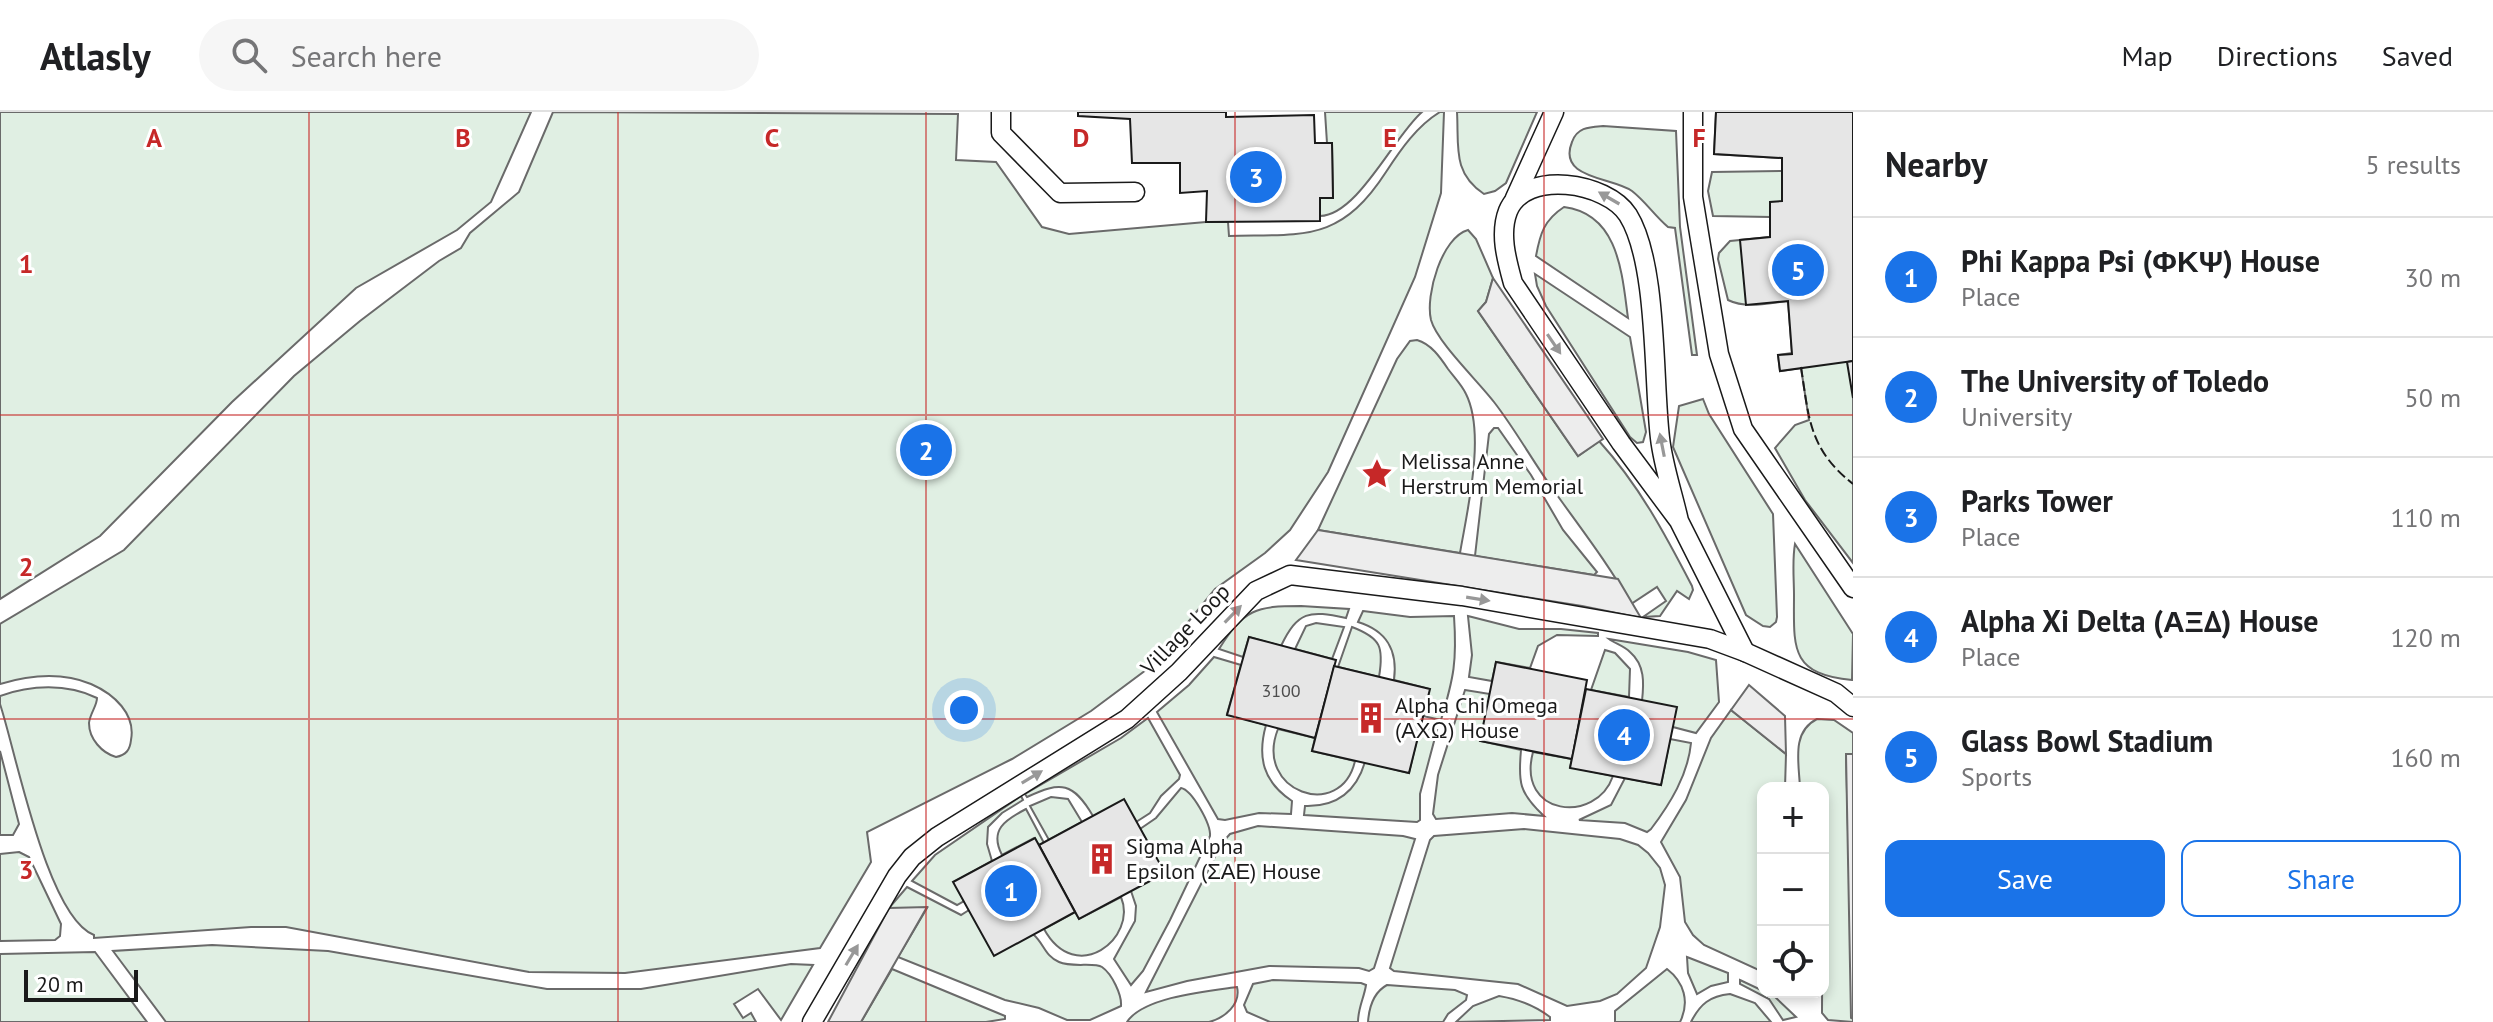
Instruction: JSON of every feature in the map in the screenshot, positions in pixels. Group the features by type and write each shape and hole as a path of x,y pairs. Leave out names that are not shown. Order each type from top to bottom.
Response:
{"lane":[{"path":"1001,112 1001,133 1060,193 1135,192"},
{"path":"1554,112 1504,226 1513,283 1621,443 1679,521 1745,652"},
{"path":"1693,112 1693,197 1719,354 1743,429 1853,588"},
{"path":"1515,198 1531,190 1565,184 1585,188 1618,202 1629,217 1638,237 1646,276 1660,441 1679,521"},
{"name":"Village Loop","path":"812,1022 897,876 912,857 947,830 1127,719 1169,682 1256,591 1290,575 1524,606 1710,639 1836,693 1853,707"}],"green space":[{"path":"0,112 531,112 491,202 457,230 356,288 232,402 100,536 0,599"},
{"path":"553,112 958,114 956,160 996,162 1042,227 1069,234 1228,222 1229,236 1300,234 1336,223 1353,212 1369,195 1417,131 1444,112 1441,193 1415,277 1328,472 1290,530 1265,553 1215,589 1154,664 1091,711 1012,759 867,832 871,862 820,948 625,973 529,972 286,927 94,938 77,922 48,867 24,793 0,696 48,687 73,690 97,698 89,723 91,734 101,749 116,757 130,747 130,722 127,713 115,699 100,688 80,680 46,676 0,684 0,624 124,550 294,376 360,321 461,248 470,233 519,192"},
{"path":"1325,112 1422,112 1362,189 1334,212 1320,216 1320,198 1333,197 1332,144 1327,143"},
{"path":"1457,112 1537,112 1506,183 1495,191 1484,194 1474,186 1462,168"},
{"path":"1716,112 1853,112 1853,563 1805,500 1775,448 1795,425 1809,420 1801,368 1780,371 1778,355 1792,353 1788,301 1750,305 1728,300 1718,259 1719,253 1730,241 1770,237 1770,217 1713,216 1708,191 1712,172 1782,171 1782,158 1714,154"},
{"path":"1603,126 1676,131 1680,227 1697,355 1692,355 1675,228 1668,227 1632,191 1589,175 1572,163 1569,154 1577,133"},
{"path":"1564,207 1582,212 1596,221 1607,234 1620,265 1628,318 1536,256 1544,228"},
{"path":"1468,230 1476,239 1493,278 1486,302 1478,311 1578,456 1599,441 1627,475 1692,586 1689,599 1677,591 1660,616 1643,617 1666,601 1657,587 1631,604 1502,412 1435,329 1430,309 1433,282 1450,244"},
{"path":"1535,274 1630,337 1646,432 1643,442 1637,443 1630,437 1546,306"},
{"path":"1417,340 1438,356 1464,391 1472,411 1475,451 1460,553 1318,530 1397,359 1410,341"},
{"path":"1703,399 1709,414 1773,514 1777,617 1770,627 1746,615 1673,447 1679,406"},
{"path":"1498,428 1531,475 1563,530 1597,572 1594,575 1475,556 1489,434"},
{"path":"1795,544 1853,634 1852,680 1816,672 1799,655 1794,629"},
{"path":"1273,607 1349,609 1346,618 1323,614 1306,616 1293,626 1281,646 1249,637 1243,657 1219,649 1236,625 1252,612"},
{"path":"1363,611 1410,617 1454,616 1454,669 1441,720 1423,716 1429,689 1394,680 1392,651 1383,636 1358,622"},
{"path":"1468,616 1519,629 1561,629 1598,633 1598,636 1557,635 1538,646 1530,668 1496,662 1492,681 1469,677 1472,655"},
{"path":"1316,623 1344,627 1332,659 1295,649 1306,626"},
{"path":"1352,627 1369,635 1378,645 1381,658 1379,677 1338,667"},
{"path":"1609,639 1688,652 1716,660 1719,702 1696,733 1673,727 1642,701 1641,668 1628,650"},
{"path":"1605,650 1615,653 1630,669 1629,697 1591,690"},
{"path":"1214,657 1241,665 1227,714 1266,725 1262,748 1265,768 1274,786 1292,801 1291,814 1259,813 1218,819 1157,712 1189,685"},
{"path":"1465,690 1490,694 1481,741 1521,750 1522,786 1529,800 1544,816 1512,813 1436,819 1433,814 1438,775"},
{"path":"1731,710 1786,754 1785,782 1757,782 1757,969 1704,945 1693,935 1685,922 1680,877 1661,842 1686,800 1711,738"},
{"path":"1148,718 1180,775 1150,813 1136,822 1093,816 1079,796 1065,788 1049,788 1027,797 1025,794 1121,738"},
{"path":"1817,719 1834,720 1853,733 1853,754 1846,755 1853,1022 1828,1020 1822,1013 1822,998 1829,998 1829,782 1800,782 1798,749 1803,732"},
{"path":"1420,727 1437,730 1420,794 1420,820 1304,815 1305,806 1327,804 1344,796 1356,782 1365,762 1409,773"},
{"path":"1278,729 1315,738 1312,751 1355,761 1347,780 1334,791 1318,794 1302,792 1288,783 1278,769 1274,751"},
{"path":"1670,739 1691,743 1689,755 1677,789 1651,829 1647,832 1625,823 1579,820 1611,805 1625,778 1661,785"},
{"path":"0,751 19,824 13,835 0,835"},
{"path":"1533,752 1572,759 1570,767 1613,776 1604,792 1591,802 1576,807 1560,806 1546,801 1536,790 1531,773"},
{"path":"1181,788 1200,808 1210,836 1143,971 1131,985 1114,959 1135,921 1136,906 1131,891 1140,829 1156,818"},
{"path":"1021,796 1023,800 1002,813 988,827 987,844 992,861 954,882 964,901 957,905 912,881 935,855"},
{"path":"1051,797 1068,799 1082,822 1049,840 1030,806"},
{"path":"1026,809 1044,843 1039,845 1034,838 1002,855 998,832 1012,817"},
{"path":"1258,826 1415,839 1374,968 1369,971 1359,968 1269,966 1146,992 1222,843 1230,834"},
{"path":"1524,829 1620,839 1638,845 1648,853 1660,868 1665,885 1660,927 1646,968 1617,994 1600,1001 1567,1006 1518,984 1394,971 1390,968 1430,840 1434,836"},
{"path":"19,852 29,857 61,924 60,936 55,940 0,941 0,854"},
{"path":"907,887 961,915 969,910 1029,932 1059,962 1102,967 1116,985 1121,1006 1090,1020 1067,1020 1039,1008 1005,1000 898,957 927,908 889,908"},
{"path":"1121,897 1124,913 1121,927 1113,940 1101,950 1087,955 1072,954 1057,946 1044,929 1075,912 1079,919"},
{"path":"212,945 328,951 547,989 641,989 791,964 813,965 781,1020 758,989 734,1004 743,1018 751,1013 756,1022 166,1022 113,951"},
{"path":"95,952 147,1022 0,1022 0,954"},
{"path":"1687,957 1728,973 1728,982 1711,986 1697,994 1688,973"},
{"path":"892,969 1005,1016 1005,1019 986,1022 861,1022"},
{"path":"1667,969 1678,980 1684,993 1685,1007 1680,1022 1615,1022 1615,1011"},
{"path":"1273,980 1366,985 1358,1022 1270,1022 1247,1012 1244,1005 1253,984"},
{"path":"1740,980 1757,988 1757,993 1740,984"},
{"path":"1387,985 1455,990 1467,995 1466,1000 1443,1022 1368,1022 1373,1001"},
{"path":"1237,987 1237,999 1230,1009 1209,1022 1127,1022 1135,1013 1161,1001"},
{"path":"1730,994 1755,1003 1771,1022 1691,1022 1706,1002"},
{"path":"1499,996 1532,1006 1550,1020 1456,1022 1473,1006"},
{"path":"1776,998 1796,1017 1783,1020 1769,999"}],"shaded area":[{"path":"1493,278 1603,439 1578,456 1478,311 1486,302"},
{"path":"1318,530 1618,579 1641,618 1296,560"},
{"path":"1749,685 1785,716 1786,754 1731,710"},
{"path":"1846,754 1853,754 1853,1019 1851,1018"},
{"path":"927,907 861,1022 828,1022 889,908"}],"building":[{"path":"1078,112 1226,112 1226,117 1314,115 1315,143 1332,143 1333,198 1320,198 1320,221 1206,222 1207,191 1180,193 1180,163 1132,163 1130,119 1078,116"},
{"path":"1716,112 1853,112 1853,361 1780,371 1778,355 1792,354 1788,301 1746,305 1740,240 1770,237 1770,202 1782,201 1782,158 1714,154"},
{"path":"1853,361 1853,398 1847,362"},
{"path":"1249,637 1336,660 1315,738 1227,715"},
{"path":"1496,662 1587,680 1572,759 1480,741"},
{"name":"Alpha Chi Omega (ΑΧΩ) House","path":"1334,666 1430,689 1409,773 1312,751"},
{"path":"1586,689 1677,707 1661,785 1570,768"},
{"name":"Sigma Alpha Epsilon (ΣΑΕ) House","path":"1124,799 1165,873 1079,919 1039,845"},
{"path":"1035,838 1075,912 994,956 953,882"}],"fence":[{"path":"1801,367 1809,418 1819,445 1838,471 1853,484"}],"place":[{"name":"Parks Tower","path":"1256,177"},
{"name":"Glass Bowl Stadium","path":"1798,270"},
{"name":"The University of Toledo","path":"926,450"},
{"name":"Melissa Anne Herstrum Memorial","path":"1377,474"},
{"name":"Alpha Chi Omega (ΑΧΩ) House","path":"1371,718"},
{"name":"Alpha Xi Delta (ΑΞΔ) House","path":"1624,735"},
{"name":"Sigma Alpha Epsilon (ΣΑΕ) House","path":"1102,859"},
{"name":"Phi Kappa Psi (ΦΚΨ) House","path":"1011,891"}]}
